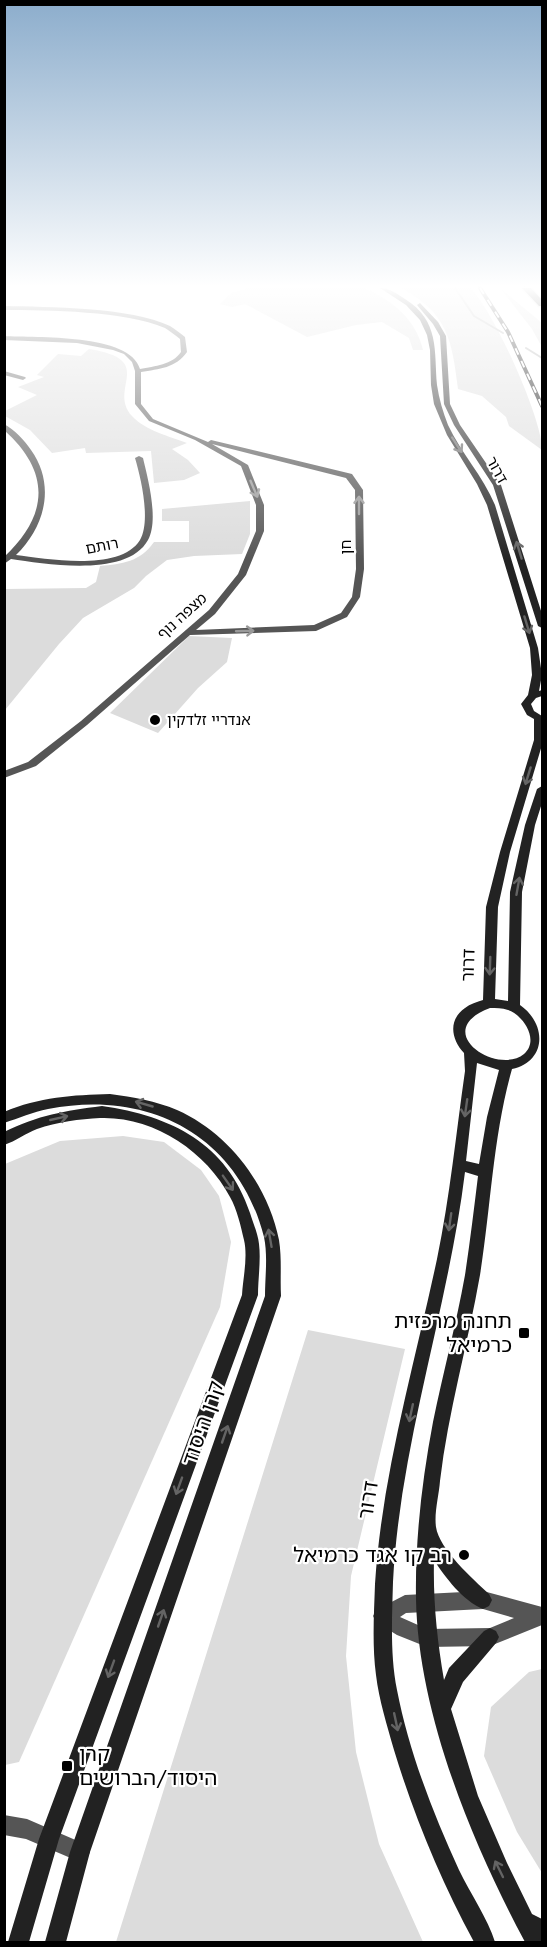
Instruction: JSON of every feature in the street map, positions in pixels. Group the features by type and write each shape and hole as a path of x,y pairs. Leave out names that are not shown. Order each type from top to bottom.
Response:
{"street":[{"name":"מצפה נוף","path":"4,775 32,764 84,723 212,612 242,575 260,531 261,505 244,465 196,439 151,420 138,404 138,379"},
{"name":"דרור","path":"435,379 436,404 445,426 484,486 491,504 534,648 538,695 526,704 527,708 541,720 539,740 505,852 492,907 489,1003"},
{"name":"דרור","path":"445,379 447,404 457,425 497,485 543,626"},
{"path":"4,426 21,439 35,459 42,478 43,495 39,514 30,532 8,559"},
{"name":"חן","path":"186,633 315,628 344,615 356,597 360,569 359,490 349,476 196,439"},
{"name":"רותם","path":"8,559 80,564 102,562 130,554 143,541 147,523 146,482 139,458"},
{"path":"514,1008 516,892 530,825 543,789"},
{"path":"489,1003 514,1008 530,1019 537,1030 537,1043 532,1054 521,1062 507,1065 490,1064 470,1053 458,1036 459,1024 464,1013 475,1006 489,1003"},
{"name":"דרור","path":"470,1053 471,1071 445,1256 391,1501 384,1565 382,1616 384,1665 397,1730 430,1828 477,1932 485,1942"},
{"path":"507,1065 497,1094 484,1172 472,1275 434,1470 427,1527 427,1638 454,1757 483,1836 533,1926 536,1942"},
{"name":"קרן היסוד","path":"4,1118 25,1108 100,1098 135,1101 171,1111 199,1127 224,1147 254,1189 272,1239 273,1296 80,1852 55,1942"},
{"name":"קרן היסוד","path":"4,1139 34,1124 66,1116 102,1112 132,1116 164,1126 209,1156 237,1195 252,1243 250,1295 49,1839 18,1942"},
{"path":"458,1164 484,1172"},
{"path":"427,1527 434,1546 448,1567 483,1600"},
{"path":"382,1616 405,1604 483,1600 541,1616"},
{"path":"382,1616 403,1629 427,1638 490,1637 541,1616"},
{"path":"442,1708 456,1676 490,1637"},
{"path":"4,1825 27,1829 80,1852"}],"shaded area":[{"path":"39,379 127,379 124,395 126,406 132,416 151,429 187,443 172,449 188,460 200,473 184,480 154,483 151,451 86,453 85,448 52,453 30,430 5,416 5,411 37,395 18,387"},
{"path":"456,379 521,379 540,435 542,450 509,426 506,417 482,396 458,389"},
{"path":"250,501 250,534 242,554 194,556 167,560 134,588 83,618 5,710 5,589 86,588 96,582 100,566 123,563 137,558 154,542 189,542 189,521 162,521 162,509"},
{"path":"189,636 232,638 227,662 198,688 158,733 110,713"},
{"path":"123,1136 164,1142 201,1170 219,1196 231,1242 220,1307 19,1762 5,1765 5,1164 60,1141"},
{"path":"308,1330 405,1349 351,1576 346,1656 356,1752 379,1844 423,1942 116,1942"},
{"path":"542,1669 542,1873 517,1832 484,1756 491,1707 529,1672"}],"railway":[{"path":"530,379 542,406"}],"place":[{"name":"אנדריי זלדקין","path":"155,720"},
{"name":"תחנה מרכזית כרמיאל","path":"524,1333"},
{"name":"רב קו אגד כרמיאל","path":"464,1555"},
{"name":"קרן היסוד/הברושים","path":"67,1766"}]}
